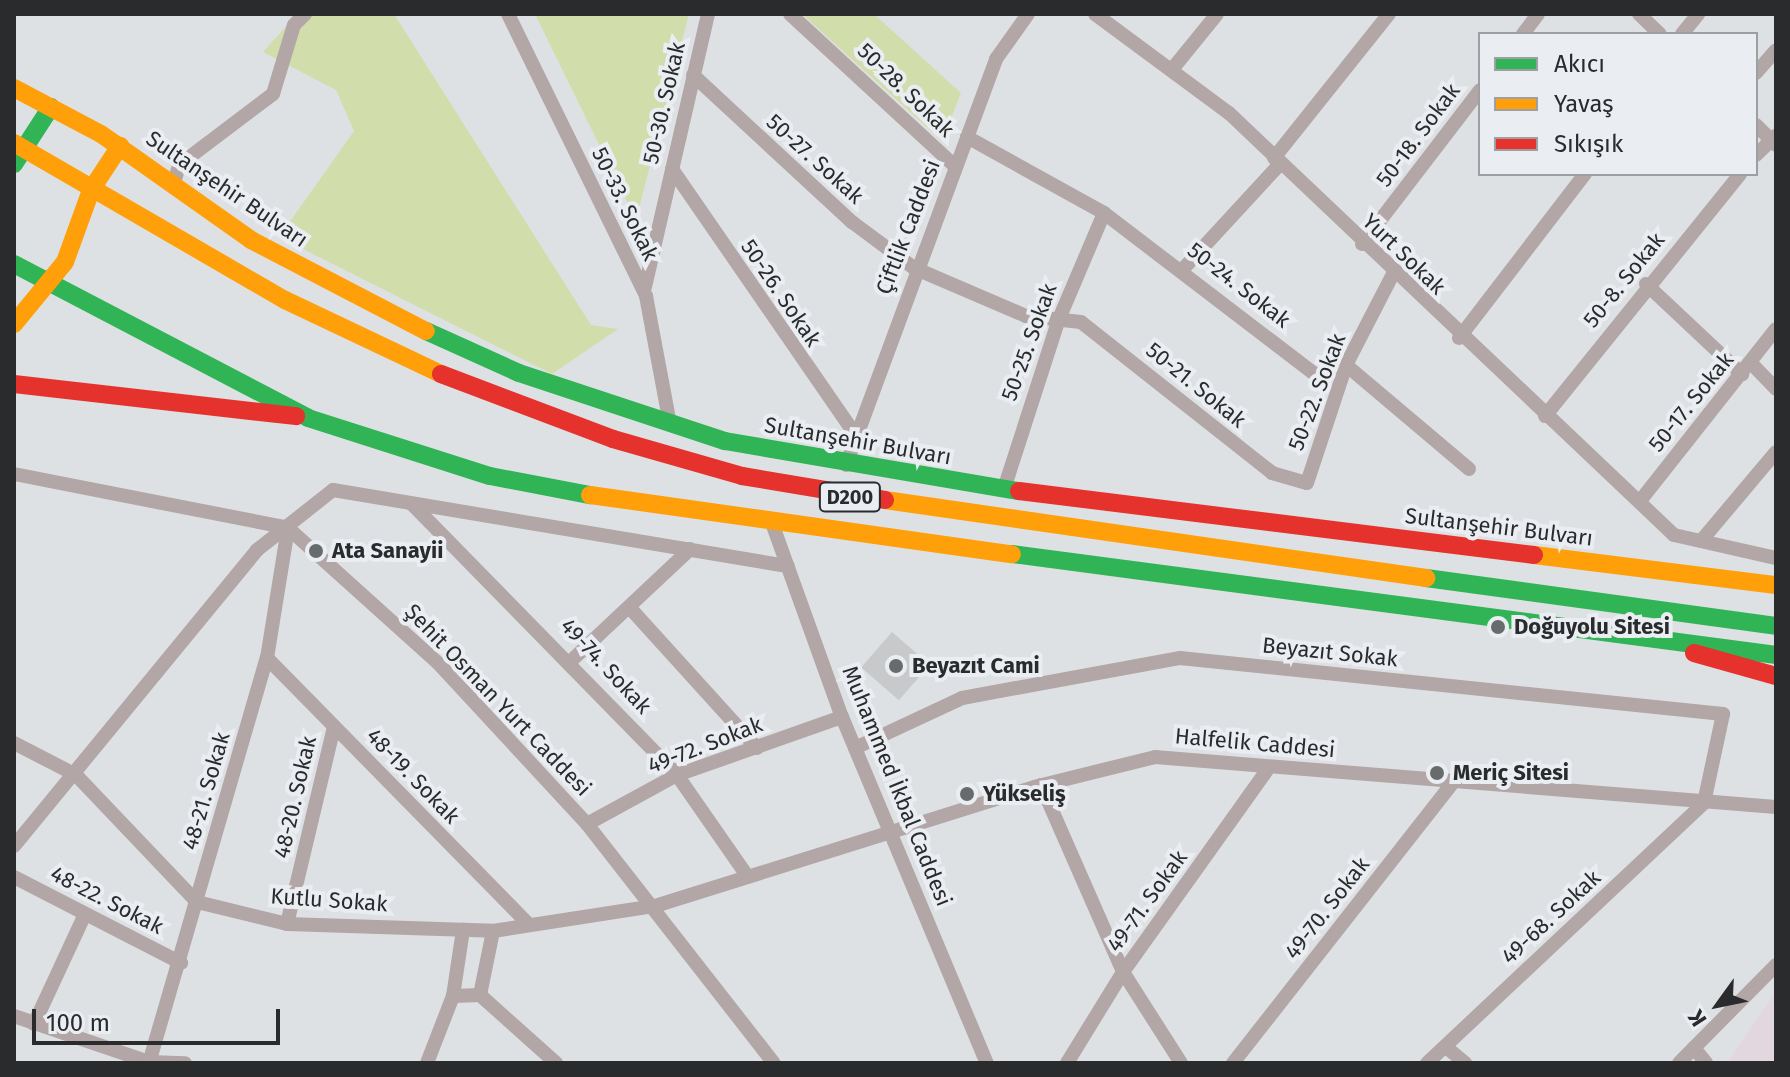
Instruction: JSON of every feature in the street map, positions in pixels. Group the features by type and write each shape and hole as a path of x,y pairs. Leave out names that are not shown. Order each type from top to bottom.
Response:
{"main road":[{"name":"Sultanşehir Bulvarı","path":"14,88 120,146 251,240 345,294 519,373 670,424 846,465 1004,489 1776,585"},
{"path":"18,152 51,107"},
{"path":"14,324 48,287 72,248 91,190 120,146"},
{"name":"D200","path":"18,152 285,300 450,378 613,439 742,476 1000,519 1776,626"},
{"name":"D200","path":"14,264 48,287 308,418 490,476 772,523 1776,655"},
{"path":"14,384 308,418"},
{"path":"1641,636 1776,676"}],"street":[{"path":"174,183 179,165 273,94 294,25 305,14"},
{"name":"50-33. Sokak","path":"508,14 646,296 670,424"},
{"name":"50-30. Sokak","path":"646,296 644,275 708,14"},
{"name":"50-28. Sokak","path":"790,14 955,166"},
{"name":"Çiftlik Caddesi","path":"846,465 914,268 996,59 1028,14"},
{"name":"Yurt Sokak","path":"1095,14 1174,67 1277,161 1459,338 1674,535 1701,541"},
{"path":"1174,67 1217,14"},
{"path":"1184,268 1277,161 1389,14"},
{"path":"1524,32 1538,14"},
{"path":"1639,14 1658,32"},
{"path":"1684,32 1698,14"},
{"path":"1758,71 1776,50"},
{"name":"50-27. Sokak","path":"693,75 841,212 914,268 1026,316 1059,319"},
{"name":"50-18. Sokak","path":"1362,244 1478,93"},
{"path":"1758,127 1774,140 1758,153"},
{"name":"50-24. Sokak","path":"967,137 1104,213 1184,268 1316,375 1346,365"},
{"name":"50-26. Sokak","path":"672,169 857,437"},
{"path":"1459,338 1583,176"},
{"name":"50-8. Sokak","path":"1545,416 1646,284 1738,176"},
{"name":"50-25. Sokak","path":"1004,489 1059,319 1104,213"},
{"name":"50-22. Sokak","path":"1307,483 1346,365 1393,274"},
{"path":"1646,284 1746,369 1776,389"},
{"name":"50-21. Sokak","path":"1059,319 1097,334 1272,473 1307,483"},
{"name":"50-17. Sokak","path":"1640,501 1776,329"},
{"path":"1346,365 1469,469"},
{"path":"1776,452 1701,541 1776,558"},
{"path":"14,474 288,528"},
{"path":"14,846 76,775 257,550 333,490 788,566"},
{"name":"49-74. Sokak","path":"411,503 572,660 677,775 748,877"},
{"name":"Muhammed İkbal Caddesi","path":"772,523 842,717 987,1063"},
{"name":"48-21. Sokak","path":"149,1062 181,963 267,658 288,528"},
{"name":"Şehit Osman Yurt Caddesi","path":"288,528 438,663 587,824 655,906 774,1063"},
{"path":"572,660 690,549"},
{"path":"630,608 757,748"},
{"name":"48-19. Sokak","path":"267,658 528,924"},
{"name":"Beyazıt Sokak","path":"855,748 962,698 1180,658 1723,714 1704,803"},
{"name":"49-72. Sokak","path":"587,824 677,775 842,717"},
{"name":"48-20. Sokak","path":"287,924 334,727"},
{"path":"14,743 76,775 197,902"},
{"name":"Halfelik Caddesi","path":"655,906 893,836 1041,785 1155,757 1268,769 1456,779 1776,807"},
{"name":"49-71. Sokak","path":"1067,1063 1123,972 1268,769"},
{"name":"49-70. Sokak","path":"1233,1063 1456,779"},
{"path":"1041,785 1123,972 1181,1063"},
{"name":"49-68. Sokak","path":"1427,1063 1704,803"},
{"name":"48-22. Sokak","path":"14,877 181,963"},
{"name":"Kutlu Sokak","path":"197,902 287,924 493,931 655,906"},
{"path":"34,1024 85,914"},
{"path":"427,1063 453,996 463,930"},
{"path":"480,995 493,931"},
{"path":"1679,1063 1776,965"},
{"path":"453,996 480,995 556,1063"},
{"path":"14,1016 149,1062 185,1063"},
{"path":"1446,1047 1465,1063"},
{"path":"1694,1048 1706,1063"}],"shaded area":[{"path":"1776,991 1776,1063 1732,1063 1729,1060"}],"green space":[{"path":"297,14 394,14 591,325 618,329 552,374 279,237 354,131 336,90 263,52"},
{"path":"535,14 689,14 636,220"},
{"path":"802,14 874,14 961,93 942,141"}],"building":[{"name":"Beyazıt Cami","path":"892,632 930,665 899,700 861,667"}],"traffic: fast":[{"path":"14,164 51,107"},
{"path":"14,264 308,418 490,476 590,495"},
{"path":"426,331 519,373 725,441 1019,491"},
{"path":"1012,554 1776,655"},
{"path":"1426,578 1776,626"}],"traffic: slow":[{"path":"14,88 101,134 251,240 426,331"},
{"path":"14,143 285,300 441,374"},
{"path":"14,324 65,262 91,190 120,146"},
{"path":"590,495 1012,554"},
{"path":"885,500 1426,578"},
{"path":"1534,555 1776,585"}],"traffic: jam":[{"path":"441,374 613,439 742,476 885,500"},
{"path":"14,384 296,416"},
{"path":"1019,491 1534,555"},
{"path":"1694,653 1776,676"}],"place":[{"name":"Ata Sanayii","path":"316,551"},
{"name":"Doğuyolu Sitesi","path":"1498,627"},
{"name":"Beyazıt Cami","path":"896,666"},
{"name":"Meriç Sitesi","path":"1437,773"},
{"name":"Yükseliş","path":"967,794"}]}
